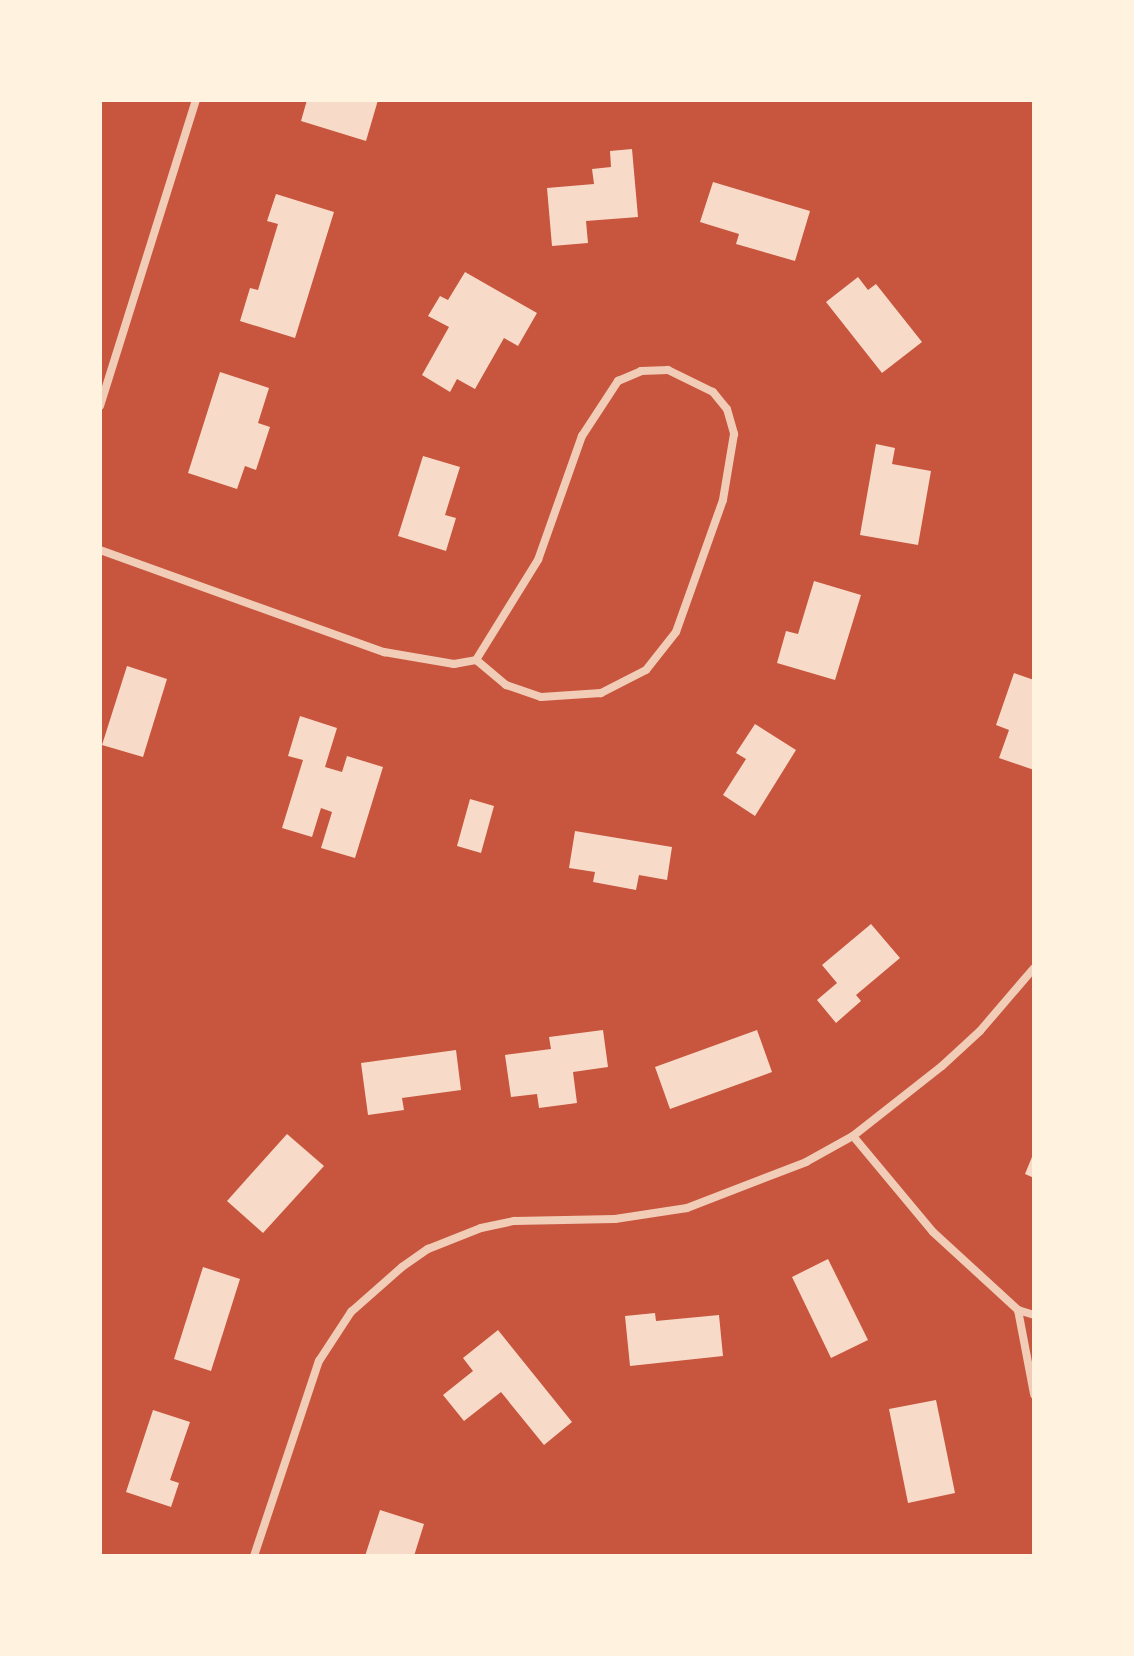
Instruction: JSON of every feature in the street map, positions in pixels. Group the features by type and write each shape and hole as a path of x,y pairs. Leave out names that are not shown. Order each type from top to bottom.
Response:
{"street":[{"path":"100,406 196,100"},
{"path":"100,550 384,652 454,664 476,660 538,560 582,436 618,381 641,371 668,370 713,392 727,409 733,460 706,556 664,652 625,684 574,699 541,697 506,685 476,660"},
{"path":"254,1556 319,1361 351,1312 402,1267 454,1237 514,1221 615,1219 687,1208 761,1183 853,1136 980,1031 1034,968"},
{"path":"853,1136 906,1204 1018,1310 1034,1315"},
{"path":"1018,1310 1034,1394"}],"building":[{"path":"307,100 378,100 366,141 301,121"},
{"path":"632,149 638,217 586,221 588,243 552,246 547,188 594,184 592,169 611,167 610,151"},
{"path":"713,182 810,211 795,261 736,244 739,234 700,222"},
{"path":"276,194 334,212 295,338 240,321 250,288 258,290 278,224 267,221"},
{"path":"465,272 537,313 518,346 504,338 475,389 457,379 450,392 422,375 449,327 428,316 440,296 448,300"},
{"path":"858,277 868,290 876,284 922,342 882,373 826,302"},
{"path":"220,372 269,388 258,423 270,427 256,470 245,466 237,489 188,473"},
{"path":"876,444 895,448 892,464 931,471 918,545 860,535"},
{"path":"423,456 460,467 445,515 456,518 446,551 398,536"},
{"path":"814,581 861,595 835,680 777,663 786,631 798,634"},
{"path":"127,666 167,679 143,757 102,745"},
{"path":"1014,673 1034,680 1034,770 999,758 1009,730 996,725"},
{"path":"300,716 337,728 325,767 342,772 347,756 383,767 355,858 321,848 332,812 321,808 312,837 282,828 303,760 288,756"},
{"path":"755,724 796,750 755,816 723,795 746,759 736,753"},
{"path":"470,799 494,806 481,853 457,846"},
{"path":"575,831 672,847 667,880 639,875 636,890 593,882 595,872 569,868"},
{"path":"871,924 900,958 856,995 861,1001 836,1023 817,1000 837,983 822,965"},
{"path":"603,1030 608,1067 573,1072 577,1103 539,1108 537,1094 511,1097 505,1055 551,1049 549,1037"},
{"path":"757,1030 772,1072 670,1109 655,1067"},
{"path":"456,1050 461,1090 402,1098 404,1110 368,1115 361,1063"},
{"path":"287,1134 324,1166 263,1233 227,1201"},
{"path":"1034,1152 1034,1178 1025,1174"},
{"path":"828,1259 868,1340 831,1358 792,1277"},
{"path":"203,1267 240,1279 211,1371 174,1359"},
{"path":"655,1313 656,1321 719,1315 723,1356 630,1366 625,1316"},
{"path":"498,1330 572,1422 544,1445 501,1392 464,1421 443,1395 473,1371 463,1358"},
{"path":"936,1400 955,1493 908,1503 889,1409"},
{"path":"153,1410 190,1422 170,1480 179,1483 171,1507 126,1492"},
{"path":"380,1510 424,1524 414,1556 365,1556"}]}
